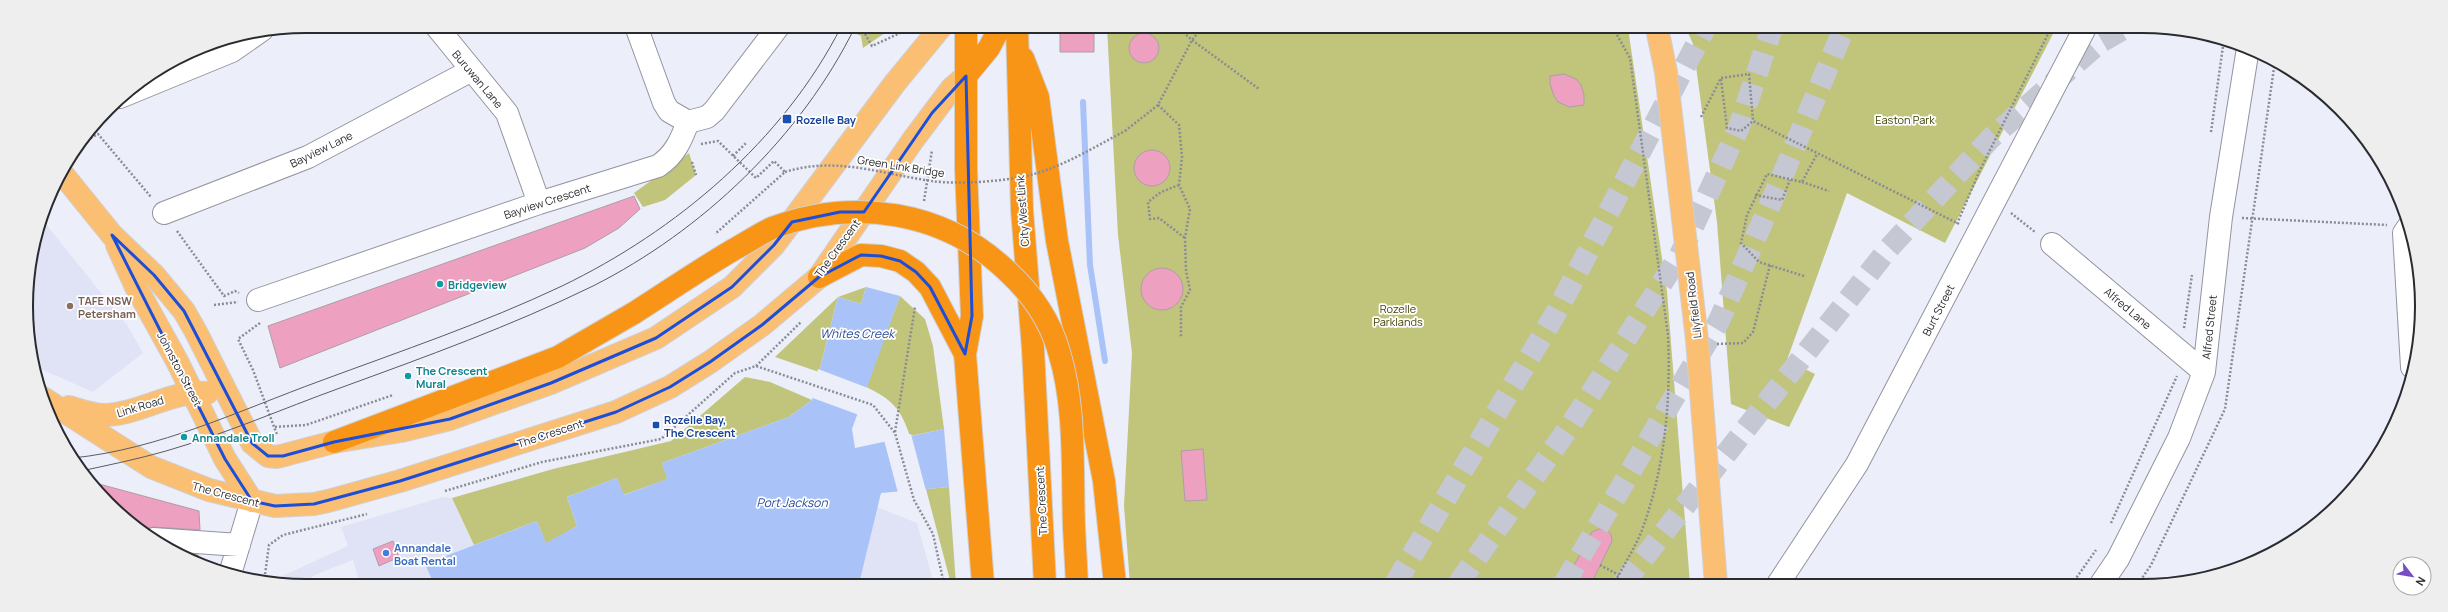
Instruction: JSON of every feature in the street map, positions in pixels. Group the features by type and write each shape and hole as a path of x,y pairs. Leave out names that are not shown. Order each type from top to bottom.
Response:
{"highway":[{"path":"965,33 959,82 966,169 972,316 965,354 983,579"},
{"path":"959,82 989,48 997,33"},
{"path":"1017,34 1038,97 1057,241 1104,480 1114,579"},
{"name":"City West Link","path":"1017,34 1022,210 1036,394"},
{"path":"334,442 558,357 586,343 745,243 771,229 800,219 840,212 887,213 911,218 953,232 993,258 1020,282 1044,317 1059,350 1070,408 1076,579"},
{"path":"819,277 861,255 881,256 900,262 916,272 930,287 965,354"},
{"name":"The Crescent","path":"1036,394 1045,579"}],"main road":[{"path":"275,456 334,442 401,431 450,419 551,384 656,338 732,287 774,245 895,83 936,33"},
{"name":"Lilyfield Road","path":"1658,33 1666,72 1698,345 1716,579"},
{"name":"The Crescent","path":"51,403 151,467 191,484 274,506 298,505 328,501 400,481 616,412 670,387 710,362 762,325 819,277 913,140 959,82"},
{"name":"Johnston Street","path":"65,177 112,235 154,275 184,311 252,443 259,451 275,456"},
{"name":"Johnston Street","path":"112,235 136,287 193,393 225,459 252,501"},
{"name":"Link Road","path":"50,401 96,415 107,416 193,393 211,394 230,402"},
{"path":"230,402 230,422 252,501"}],"street":[{"name":"Buruwan Lane","path":"441,33 470,71 507,113 539,203"},
{"path":"639,33 664,103 685,131 714,111 773,33"},
{"name":"Burt Street","path":"1781,579 1857,464 1977,234 1996,201 2082,33"},
{"path":"158,77 232,51 249,39"},
{"name":"Alfred Street","path":"2104,579 2118,559 2180,438 2204,372 2221,217 2247,54"},
{"name":"Bayview Lane","path":"164,214 308,157 470,71"},
{"name":"Bayview Crescent","path":"258,300 539,203 658,166 668,160 685,131"},
{"path":"2405,232 2411,353"},
{"name":"Alfred Lane","path":"2052,244 2204,372"},
{"path":"232,569 252,501"},
{"path":"165,540 239,545"}],"path":[{"path":"864,33 872,46 900,33"},
{"path":"1184,33 1260,89"},
{"path":"1181,338 1181,307 1190,290 1186,271 1186,238 1190,209 1178,184 1182,157 1179,125 1158,105 1192,40 1198,33"},
{"path":"1616,33 1630,58 1667,328 1670,376 1661,464 1642,530 1616,579"},
{"path":"1957,224 1978,172 2048,33"},
{"path":"1721,78 1749,74 1753,121"},
{"path":"1700,117 1721,78"},
{"path":"1721,78 1727,128 1741,131 1753,121"},
{"name":"Green Link Bridge","path":"785,172 812,165 828,164 868,168 932,181 984,180 1033,174 1057,166 1125,131 1158,105"},
{"path":"1753,121 1977,234"},
{"path":"685,131 695,145 718,141 756,178 774,161 785,172 711,238"},
{"path":"733,156 746,143"},
{"path":"923,208 932,145"},
{"path":"1802,182 1818,154"},
{"path":"1804,276 1759,262 1741,243 1747,215 1755,195 1767,174 1802,182 1829,191"},
{"path":"1755,195 1782,200 1790,180"},
{"path":"1178,184 1161,192 1148,202 1150,219 1159,218 1186,238"},
{"path":"1996,201 2052,244"},
{"path":"2221,217 2403,226"},
{"path":"1698,345 1736,344 1748,339 1753,332 1770,265"},
{"path":"895,433 916,307 912,300"},
{"path":"756,366 806,318"},
{"path":"260,323 238,339 275,427 275,456"},
{"path":"813,384 873,405 895,433 914,500 933,534 943,579"},
{"path":"275,427 306,425 395,394"},
{"path":"265,576 269,545 283,535 307,531 298,505"},
{"path":"1600,565 1618,575"}],"highlighted area":[{"path":"966,76 972,316 965,354 930,287 916,272 900,261 881,256 861,255 819,277 762,325 710,362 670,387 616,412 400,481 314,504 275,506 252,501 225,459 112,235 154,275 184,311 252,443 268,456 283,456 334,442 450,419 551,383 656,338 732,287 774,245 792,222 840,212 864,212 932,113"}],"shaded area":[{"name":"TAFE NSW Petersham","path":"45,223 127,325 143,353 93,392 40,369 35,342 33,306 35,270"},
{"path":"443,497 452,498 474,545 426,564 432,579 359,579 353,560 317,574 309,579 279,577 348,546 341,527"},
{"path":"877,507 917,523 933,579 860,579"}],"green space":[{"path":"855,33 882,33 882,35 863,48 861,36"},
{"name":"Rozelle Parklands","path":"1107,33 1629,33 1667,292 1690,579 1130,579 1124,506 1132,353 1118,235"},
{"name":"Easton Park","path":"1688,33 2053,33 1945,243 1847,193 1787,360 1815,374 1789,427 1731,404 1717,222 1693,44"},
{"path":"689,153 696,175 665,200 643,207 634,193"},
{"path":"866,287 861,304 838,297"},
{"path":"900,296 925,319 933,346 944,429 910,436 903,419 894,406 883,396 866,387"},
{"path":"838,297 819,372 775,357"},
{"path":"745,377 770,382 812,400 789,417 662,463 668,479 623,495 617,478 567,497 577,526 546,544 537,521 474,545 452,498 553,469 671,441"},
{"path":"949,487 956,579 950,579 926,489"}],"water":[{"name":"Port Jackson","path":"866,287 900,296 852,429 855,448 944,429 949,487 881,493 860,579 432,579 425,564 537,521 546,543 577,526 567,497 617,478 624,495 667,479 662,463 789,417 812,400 838,297 861,304"}],"pier":[{"path":"818,369 868,388 859,415 810,397"},
{"path":"911,434 926,491 898,493 884,440"}],"building":[{"path":"1060,33 1094,33 1094,52 1060,52"},
{"path":"1144,33 1150,34 1158,42 1158,54 1150,62 1144,63 1138,62 1130,54 1129,48 1130,42 1138,34"},
{"path":"1564,74 1576,79 1581,85 1584,95 1584,105 1569,107 1558,102 1554,96 1550,84 1550,76"},
{"path":"1156,150 1165,155 1169,161 1169,175 1165,181 1156,186 1148,186 1139,181 1135,175 1134,164 1139,155 1145,151"},
{"name":"Bridgeview","path":"634,196 640,209 619,228 585,248 280,368 268,326"},
{"path":"1162,268 1177,274 1183,289 1177,304 1162,310 1147,304 1141,289 1147,274"},
{"path":"1203,449 1207,500 1185,501 1181,451"},
{"path":"99,484 199,511 200,530 154,527 149,529 140,523 113,499"},
{"path":"1599,529 1606,530 1611,534 1612,541 1593,579 1567,579 1592,532"},
{"name":"Annandale Boat Rental","path":"393,541 399,557 379,566 373,549"}],"waterway":[{"path":"1083,102 1090,265 1105,361"}],"tunnel":[{"path":"1398,579 1557,311 1702,33"},
{"path":"1462,579 1572,423 1680,255 1739,127 1770,33"},
{"path":"1567,579 1718,323 1779,184 1842,33"},
{"path":"1627,579 1889,248 1991,138 2099,43 2116,33"}],"tram line":[{"path":"79,457 105,453 168,438 229,416 412,348 503,312 562,286 604,264 646,238 685,210 722,179 757,145 789,108 817,69 838,33"},
{"path":"87,470 145,457 188,444 436,353 562,301 633,264 672,238 710,209 745,177 777,143 807,106 833,67 852,33"}],"place":[{"name":"Rozelle Bay","path":"787,119"},
{"name":"Bridgeview","path":"440,284"},
{"name":"TAFE NSW Petersham","path":"70,306"},
{"name":"The Crescent Mural","path":"408,376"},
{"name":"Rozelle Bay, The Crescent","path":"656,425"},
{"name":"Annandale Troll","path":"184,437"},
{"name":"Annandale Boat Rental","path":"386,553"}],"water label":[{"name":"Whites Creek","path":"857,333"}]}
